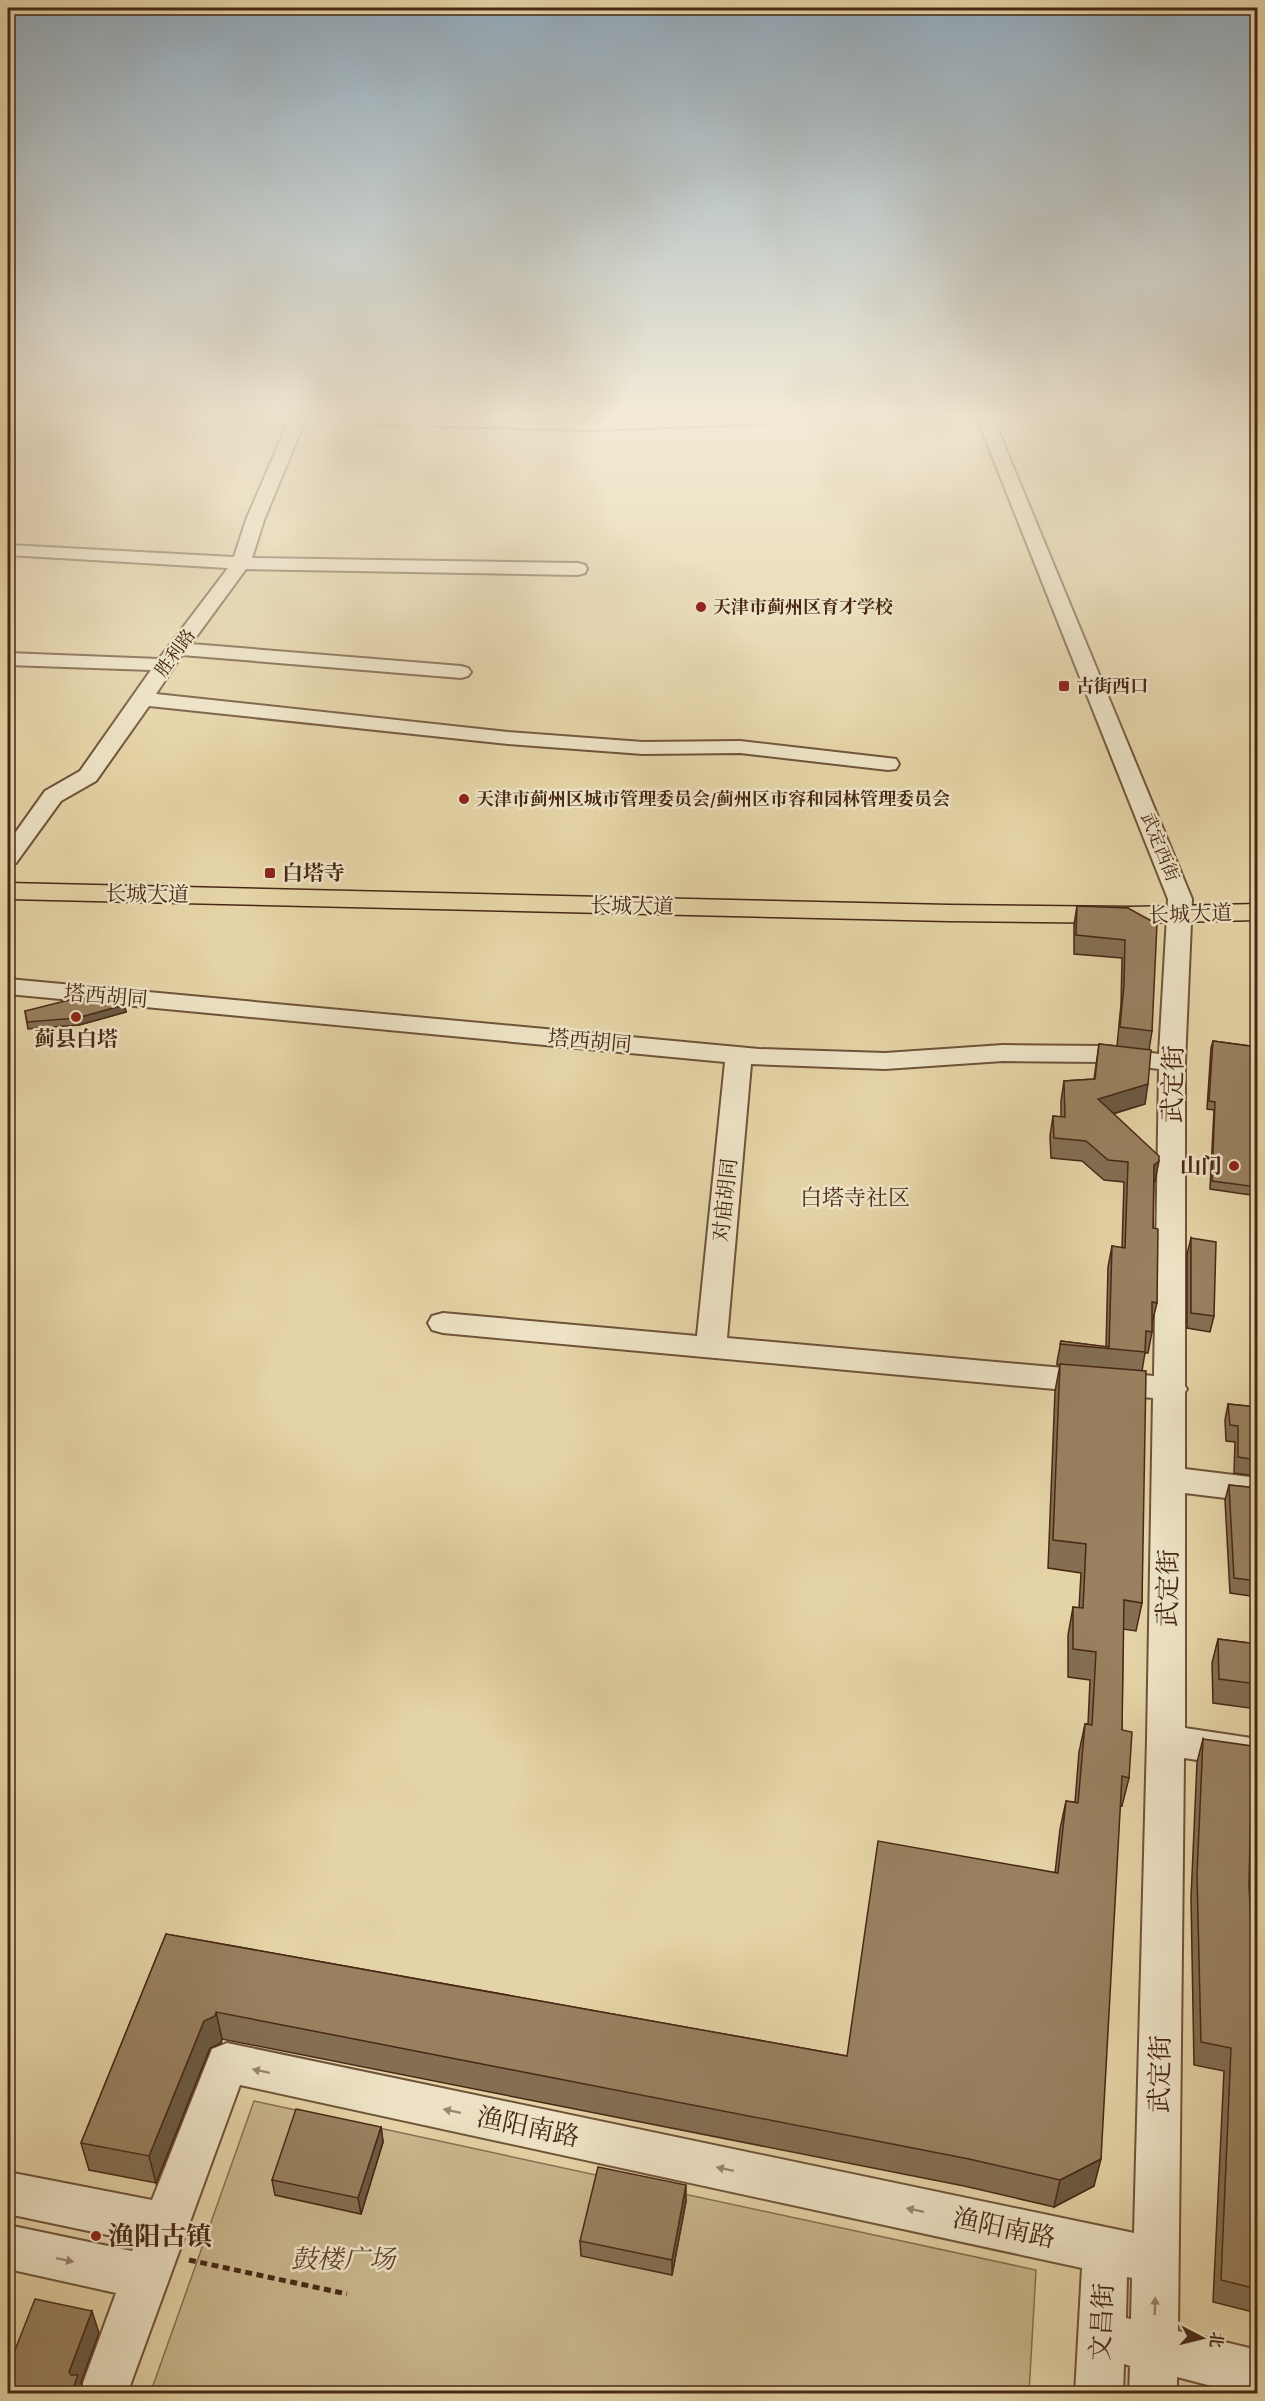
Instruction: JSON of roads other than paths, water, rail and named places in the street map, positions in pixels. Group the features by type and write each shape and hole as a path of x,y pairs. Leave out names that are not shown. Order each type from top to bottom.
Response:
{"main road":[{"name":"长城大道","path":"8,878 1066,899 1175,904 1257,912"},
{"name":"长城大道","path":"8,891 937,913 1175,904 1257,897"}],"street":[{"name":"胜利路","path":"8,858 53,796 88,776 165,665 241,563 252,530"},
{"name":"武定西街","path":"1024,530 1175,904"},
{"name":"武定西街","path":"1030,530 1175,904"},
{"path":"8,550 241,563 578,569"},
{"path":"178,649 461,672"},
{"path":"8,659 165,665"},
{"path":"143,699 508,738 644,748 740,747 888,764"},
{"name":"武定街","path":"1157,2261 1171,1389 1175,904"},
{"name":"塔西胡同","path":"8,987 739,1054 885,1061 1003,1053 1101,1054 1172,1063"},
{"name":"对庙胡同","path":"711,1346 739,1054"},
{"path":"443,1323 1171,1389"},
{"path":"1169,1479 1257,1490"},
{"path":"1166,1740 1257,1754"},
{"name":"渔阳南路","path":"103,2394 227,2063 1157,2261"},
{"path":"8,2193 155,2252"},
{"path":"8,2247 155,2252"},
{"name":"文昌街","path":"1099,2394 1106,2250"},
{"path":"1153,2372 1157,2261"},
{"path":"1101,2336 1153,2372 1257,2374"}],"place":[{"name":"天津市蓟州区育才学校","path":"701,607"},
{"name":"古街西口","path":"1064,686"},
{"name":"天津市蓟州区城市管理委员会/蓟州区市容和园林管理委员会","path":"464,799"},
{"name":"白塔寺","path":"270,873"},
{"name":"蓟县白塔","path":"76,1017"},
{"name":"山门","path":"1234,1166"},
{"name":"渔阳古镇","path":"96,2236"}],"district":[{"name":"白塔寺社区","path":"855,1198"}],"park label":[{"name":"鼓楼广场","path":"343,2259"}]}
